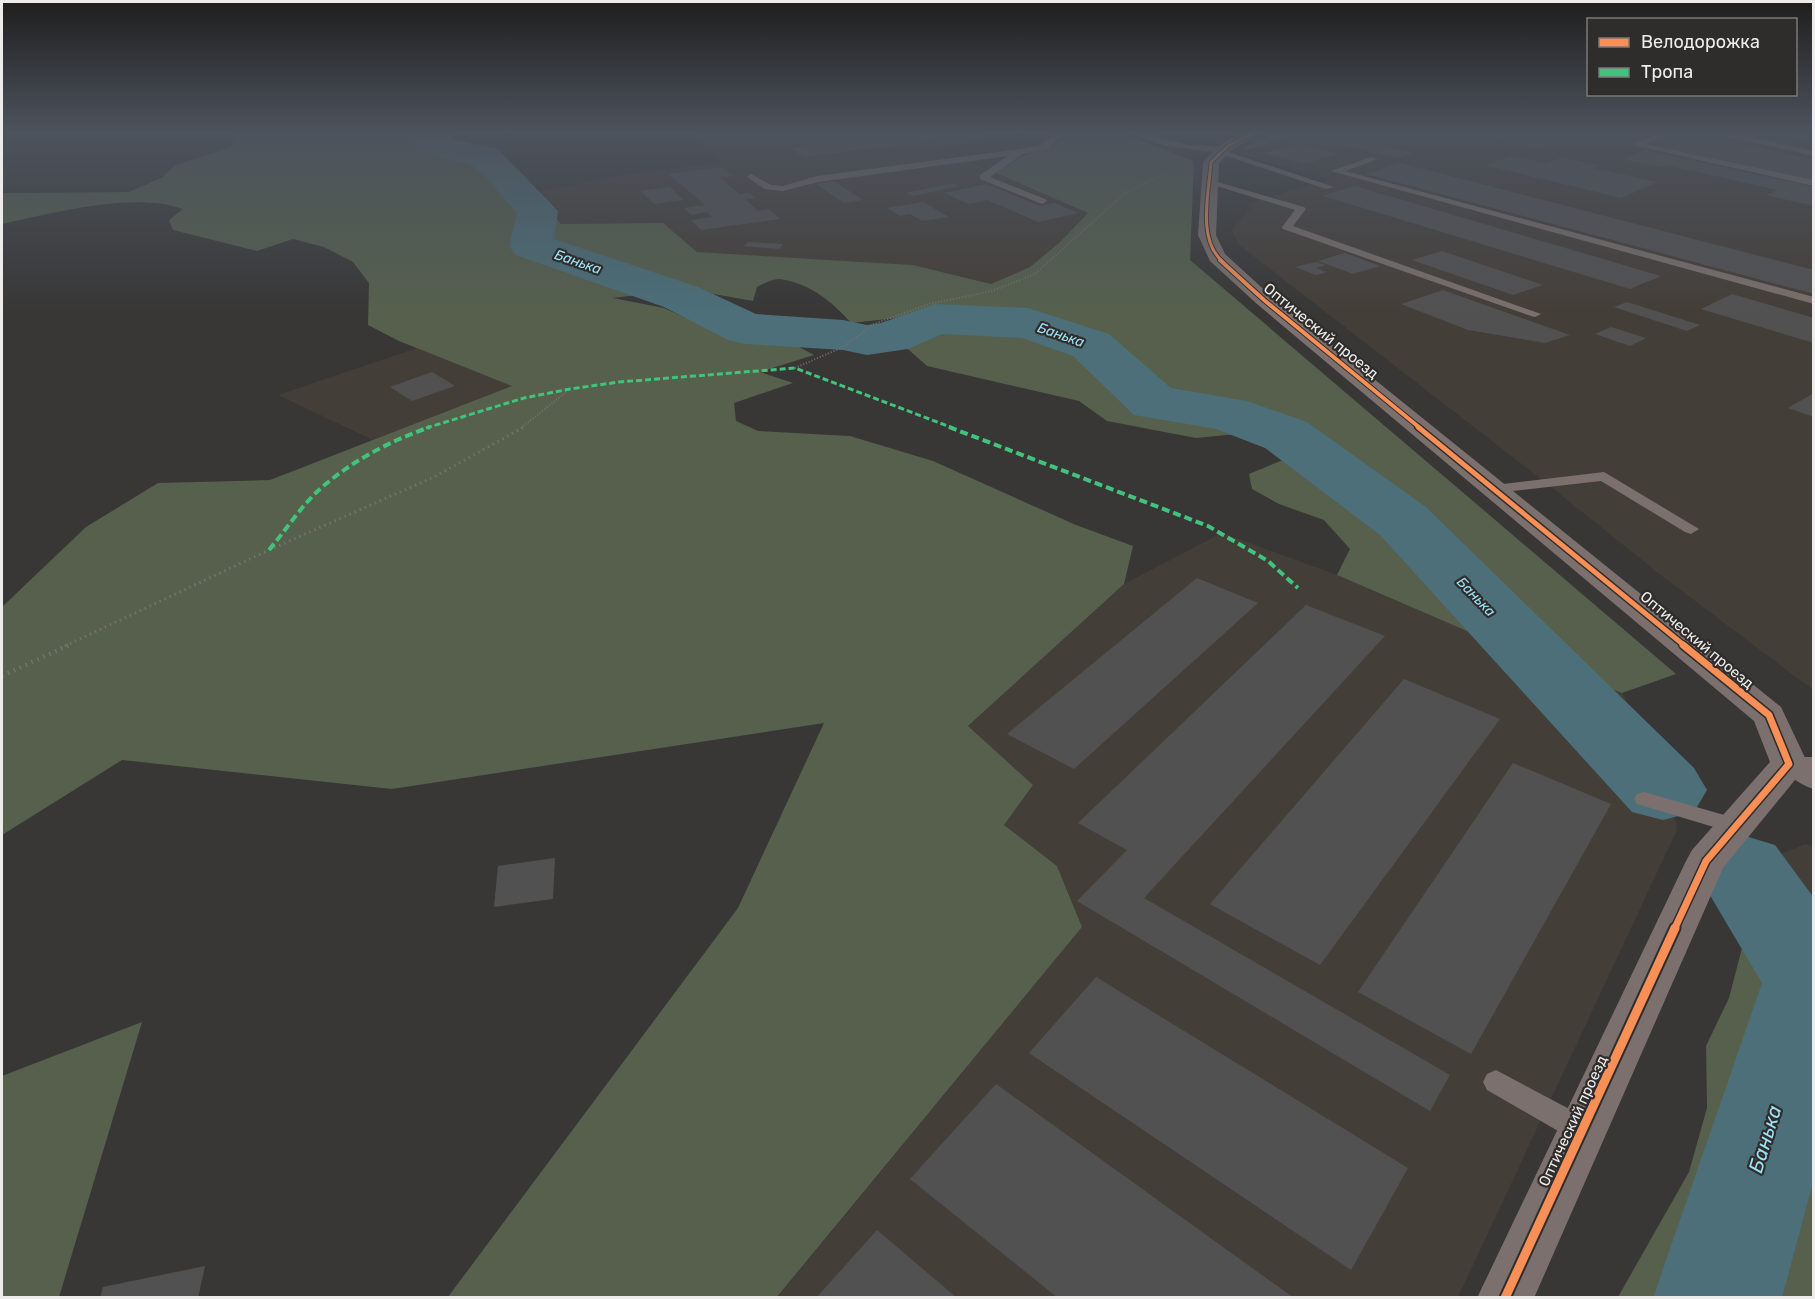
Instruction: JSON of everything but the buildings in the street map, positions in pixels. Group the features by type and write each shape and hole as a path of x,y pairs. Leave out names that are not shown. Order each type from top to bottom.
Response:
{"street":[{"name":"Оптический проезд","path":"1213,193 1207,235 1217,257 1263,300 1769,715 1805,770 1737,826 1706,861 1505,1298"}],"lane":[{"path":"1021,193 1042,201"},
{"path":"1273,193 1301,209 1287,227 1535,314"},
{"path":"1415,193 1814,301"},
{"path":"1495,489 1604,476 1691,529"},
{"path":"1644,799 1737,826"},
{"path":"1496,1082 1582,1130"}],"path":[{"path":"795,368 843,347 874,324 929,304 992,291 1035,274 1061,254 1104,210 1126,193"},
{"path":"2,676 269,550 434,477 529,424 570,389"}],"shaded area":[{"path":"533,193 1041,193 1088,213 1060,242 1030,267 991,284 913,265 697,252 662,223 561,224"},
{"path":"1284,193 1813,193 1813,690 1662,576 1239,245 1232,230 1251,208 1246,204"},
{"path":"417,348 513,386 373,440 278,395"},
{"path":"1222,533 1337,575 1541,663 1622,693 1669,782 1677,830 1458,1297 777,1298 1082,927 1057,866 1004,825 1033,785 968,726 1124,584"},
{"path":"1805,844 1813,846 1813,979 1742,870"}],"green space":[{"path":"2,193 534,193 561,224 663,223 697,252 913,265 991,284 1030,267 1060,242 1088,213 1041,193 1193,193 1190,260 1676,674 1622,693 1541,663 1337,575 1350,549 1324,520 1279,504 1252,489 1249,474 1283,460 1283,450 1237,434 1196,438 1107,421 1079,401 927,366 901,343 934,314 851,323 819,294 800,284 779,279 757,287 753,301 686,289 613,298 664,308 734,340 799,347 814,355 760,372 793,383 734,403 736,421 758,431 850,436 933,461 1076,525 1133,546 1124,584 968,726 1033,785 1004,825 1057,866 1082,927 777,1297 448,1297 738,908 824,723 392,789 122,760 2,835 2,607 86,527 158,483 270,480 512,386 399,341 368,325 369,283 353,262 324,247 293,239 257,251 173,230 169,220 183,209 142,202 93,206 2,224"},
{"path":"1742,870 1813,936 1813,1297 1618,1297 1689,1172 1707,1108 1706,1046 1729,998 1749,921"},
{"path":"142,1022 59,1297 2,1297 2,1076"}],"waterway":[{"name":"Банька","path":"520,193 538,211 531,246 681,297 746,329 843,335 867,340 890,338 935,319 1028,323 1091,345 1154,403 1227,413 1286,435 1403,521 1663,790"},
{"name":"Банька","path":"1742,870 1814,979"},
{"name":"Банька","path":"1717,1298 1814,981"}],"marked path":[{"path":"269,550 319,490 360,458 407,435 458,417 524,398 570,389 619,382 795,368 1208,526 1268,561 1298,588"}],"cycle path":[{"path":"1209,193 1207,235 1217,257 1264,300 1769,715 1789,764 1706,861 1505,1298"}]}
